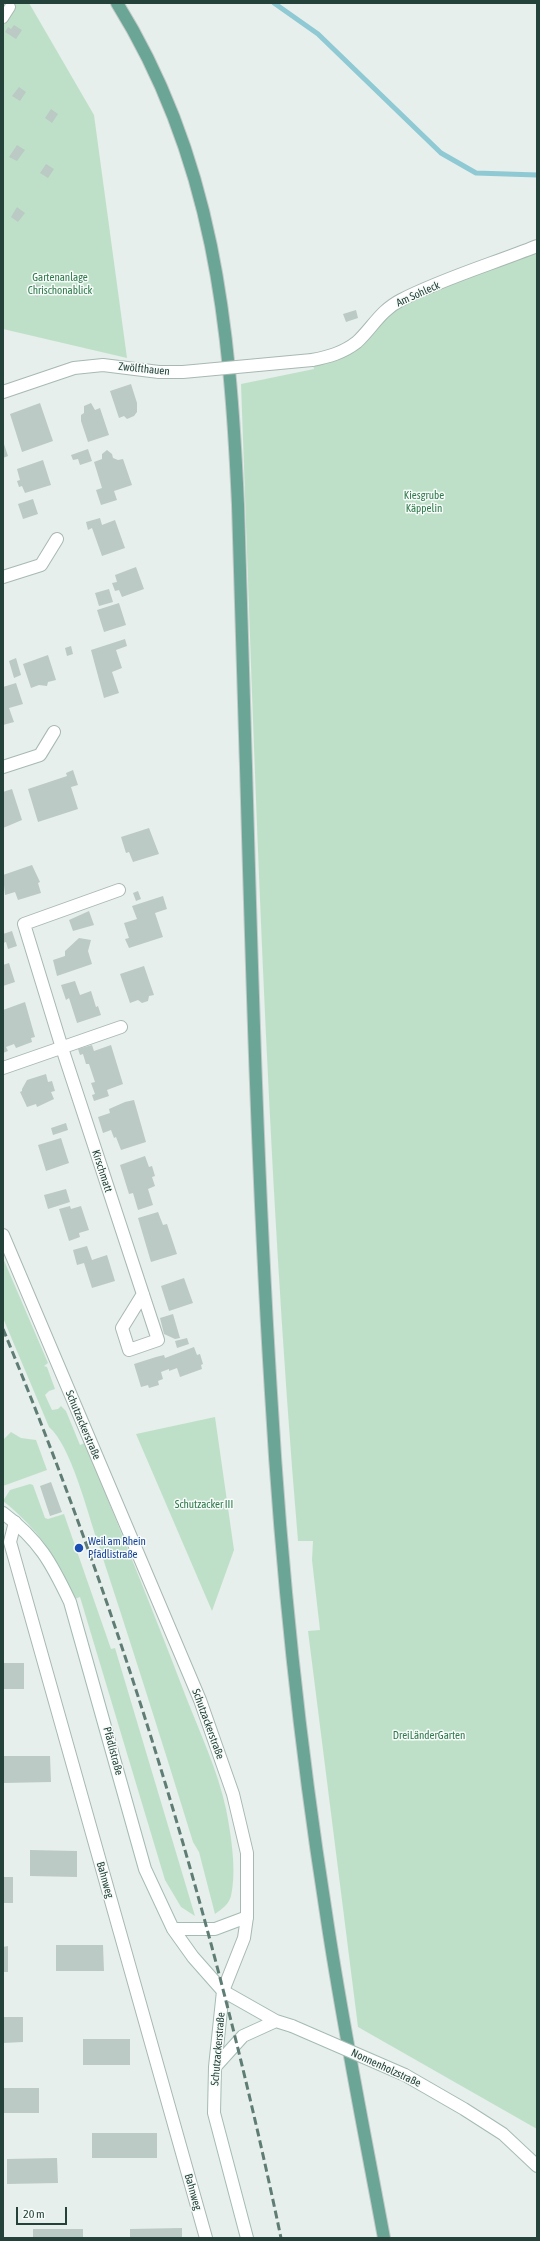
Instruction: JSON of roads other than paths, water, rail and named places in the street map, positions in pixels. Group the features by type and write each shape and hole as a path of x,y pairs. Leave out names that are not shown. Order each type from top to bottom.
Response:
{"main road":[{"path":"117,3 150,63 175,120 195,177 210,237 222,296 234,418 261,1211 280,1516 291,1641 324,1902 339,1996 384,2238"}],"street":[{"name":"Am Sohleck","path":"312,360 336,354 358,341 379,316 400,301 537,246"},
{"name":"Zwölfthauen","path":"3,392 74,368 104,365 159,372 184,372 312,360"},
{"path":"3,577 41,565 57,539"},
{"path":"3,767 40,755 54,732"},
{"name":"Kirschmatt","path":"120,890 24,924 62,1048 142,1294"},
{"path":"3,1068 121,1027"},
{"name":"Schutzackerstraße","path":"3,1235 205,1714 233,1794 247,1853 247,1917 244,1938 224,1991 215,2067 214,2113 247,2238"},
{"name":"Pfädlistraße","path":"3,1513 16,1522 38,1544 51,1562 70,1602 146,1869 173,1929 224,1991"},
{"name":"Bahnweg","path":"16,1522 10,1542 206,2238"},
{"path":"173,1929 215,1930 247,1917"},
{"name":"Nonnenholzstraße","path":"224,1991 276,2021 292,2026 405,2075 464,2108 503,2134 537,2166"},
{"path":"215,2067 243,2036 276,2021"}],"lane":[{"path":"3,18 10,7"}],"waterway":[{"path":"274,3 318,34 441,153 476,173 537,175"}],"railway":[{"path":"3,1329 89,1551 163,1777 197,1891 227,2006 281,2238"}],"place":[{"name":"Weil am Rhein Pfädlistraße","path":"79,1548"}],"park label":[{"name":"Gartenanlage Chrischonablick","path":"60,284"},
{"name":"Kiesgrube Käppelin","path":"424,502"},
{"name":"Schutzacker III","path":"204,1505"},
{"name":"DreiLänderGarten","path":"429,1736"}]}
